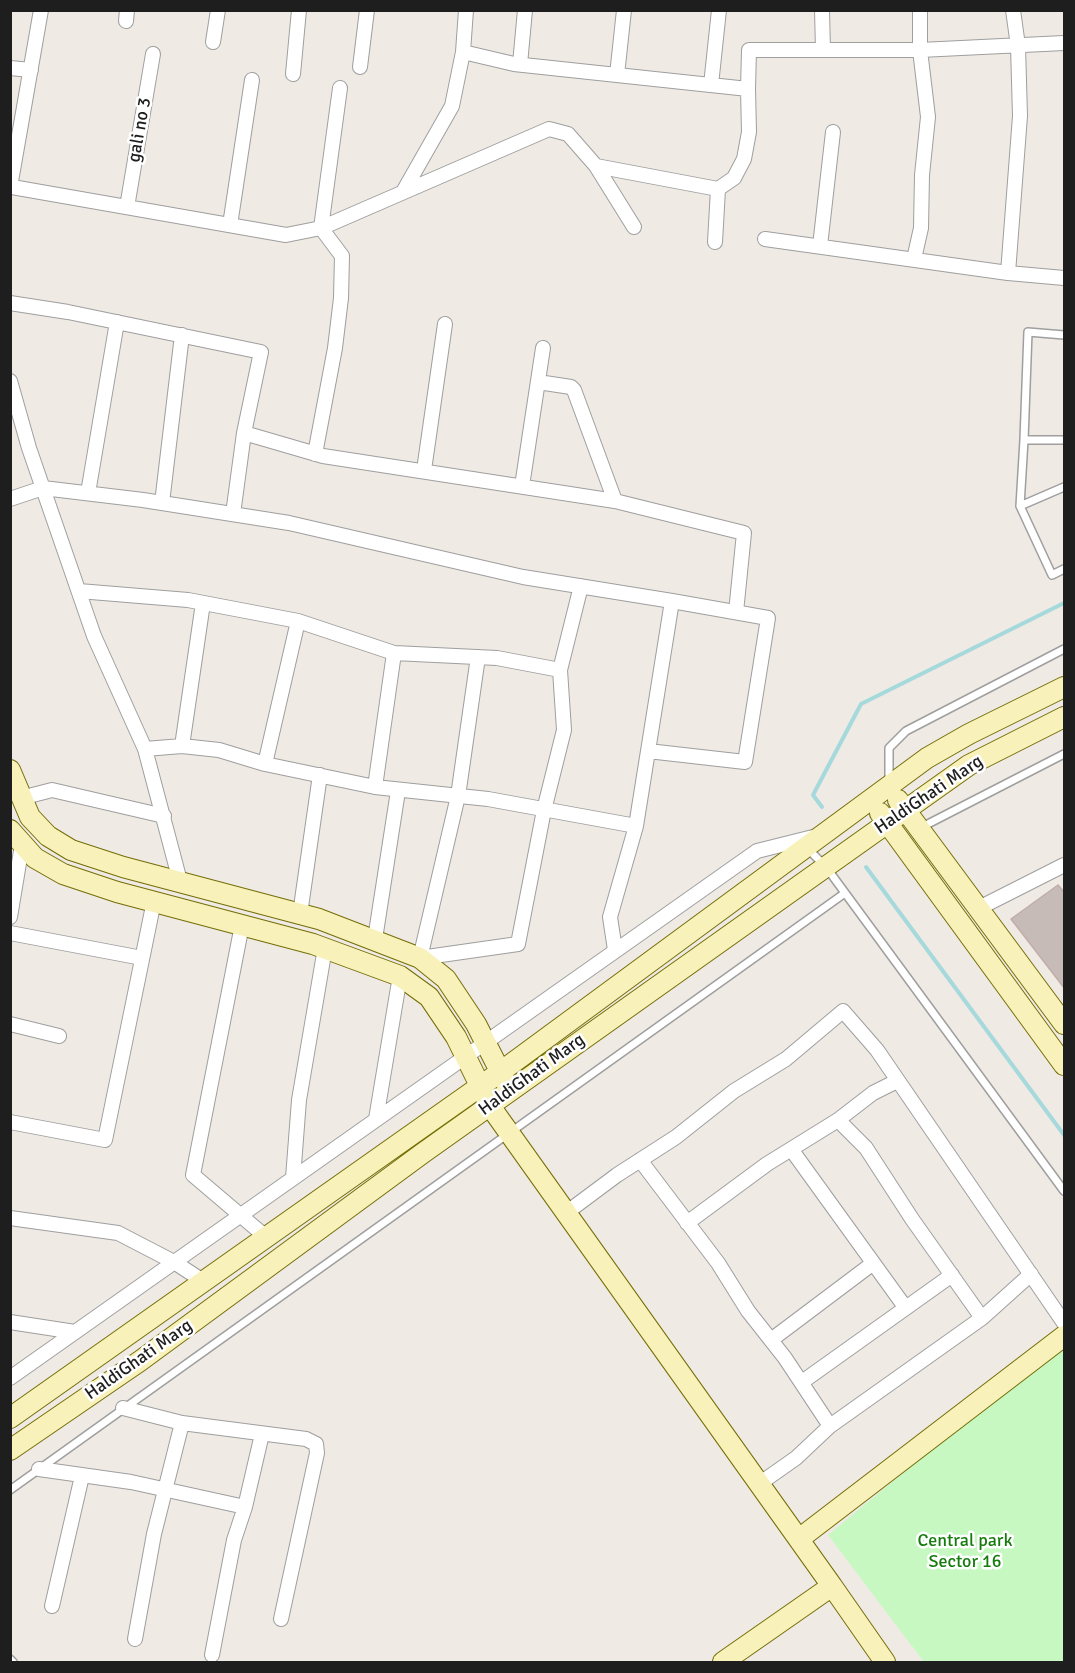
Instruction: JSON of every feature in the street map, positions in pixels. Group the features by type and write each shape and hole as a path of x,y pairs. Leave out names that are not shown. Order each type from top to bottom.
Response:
{"street":[{"path":"41,10 11,187 286,235 321,228 549,129 568,134 596,166 634,228"},
{"path":"213,42 218,10"},
{"path":"293,74 299,10"},
{"path":"360,68 367,10"},
{"path":"403,192 452,106 463,52 466,10"},
{"path":"520,64 525,10"},
{"path":"617,75 624,10"},
{"path":"711,85 719,10"},
{"path":"822,10 823,50"},
{"path":"914,260 921,228 922,175 928,117 920,50 920,10"},
{"path":"1008,273 1020,116 1018,46 1013,10"},
{"path":"596,166 718,189 734,178 744,159 749,132 749,50 920,50 1065,43"},
{"path":"463,52 520,64 748,89"},
{"name":"gali no 3","path":"127,207 153,54"},
{"path":"10,69 31,70"},
{"path":"230,225 252,80"},
{"path":"315,454 335,348 341,298 342,256 321,228 340,88"},
{"path":"820,246 833,132"},
{"path":"716,242 718,189"},
{"path":"765,239 1008,273 1065,278"},
{"path":"10,303 117,322 261,352 243,433 233,514"},
{"path":"88,493 117,322"},
{"path":"424,470 445,324"},
{"path":"162,503 182,336"},
{"path":"522,486 543,348"},
{"path":"10,381 43,488 94,636 145,749 180,881"},
{"path":"538,382 571,387 574,390 615,501"},
{"path":"243,433 315,454 615,501 744,533 736,612"},
{"path":"10,500 43,488 233,514 289,523 523,577 768,618 745,762 648,751"},
{"path":"420,958 518,944 544,810 564,730 560,670 581,586"},
{"path":"79,591 203,603 298,621 394,653 478,657 560,670"},
{"path":"614,943 610,917 636,826 672,601"},
{"path":"182,746 203,603"},
{"path":"265,764 298,621"},
{"path":"375,787 394,653"},
{"path":"420,958 458,796 478,657"},
{"name":"HaldiGhati Marg","path":"10,1418 499,1073 889,789 935,753 1065,687"},
{"name":"HaldiGhati Marg","path":"10,1449 140,1361 490,1106 969,765 1065,717"},
{"path":"145,749 182,746 219,750 265,764 375,787 458,796 636,826"},
{"path":"10,770 21,798 39,827 66,847 123,867 300,914 375,939 420,958 446,979 511,1091"},
{"path":"300,914 320,775"},
{"path":"889,789 1065,1024"},
{"path":"21,798 52,790 164,816"},
{"path":"375,939 398,791"},
{"path":"872,801 1065,1065"},
{"path":"10,1378 465,1056 614,943 757,851 828,833"},
{"path":"14,834 35,858 63,874 325,948 400,976 429,997 465,1056 490,1106 885,1662"},
{"path":"10,917 14,834"},
{"path":"979,908 1064,867"},
{"path":"10,1122 105,1140 154,901"},
{"path":"242,925 193,1175 266,1237"},
{"path":"10,933 142,958"},
{"path":"293,1178 299,1100 325,948"},
{"path":"376,1119 400,976"},
{"path":"567,1214 640,1160 676,1137 734,1091 786,1059 843,1011 877,1050 1065,1323"},
{"path":"10,1024 59,1036"},
{"path":"687,1222 791,1149 838,1120 873,1094 897,1081"},
{"path":"838,1120 866,1148 982,1318"},
{"path":"791,1149 905,1307"},
{"path":"640,1160 802,1382 830,1426"},
{"path":"10,1218 117,1233 174,1262 203,1281"},
{"path":"771,1340 872,1264"},
{"path":"759,1484 796,1458 830,1426 982,1318 1031,1274"},
{"path":"802,1382 952,1275"},
{"path":"10,1322 75,1332"},
{"path":"799,1539 1065,1336"},
{"path":"123,1408 182,1423 306,1439 316,1444 317,1453 281,1619"},
{"path":"135,1639 165,1490 182,1423"},
{"path":"212,1655 234,1540 245,1507 262,1434"},
{"path":"39,1468 165,1490 245,1507"},
{"path":"52,1606 82,1476"},
{"path":"723,1662 832,1586"}],"lane":[{"path":"1065,335 1028,332 1020,506 1052,575 1065,569"},
{"path":"1024,440 1065,440"},
{"path":"1020,506 1065,487"},
{"path":"889,789 888,748 906,731 1065,650"},
{"path":"920,828 1065,754"},
{"path":"807,848 826,867 1065,1191"},
{"path":"10,1490 845,893"}],"green space":[{"name":"Central park Sector 16","path":"1064,1340 1064,1662 924,1662 828,1535"}],"building":[{"path":"1058,885 1065,893 1065,989 1011,919"}],"waterway":[{"path":"822,807 813,795 861,704 1064,603"},
{"path":"866,867 1064,1135"}]}
